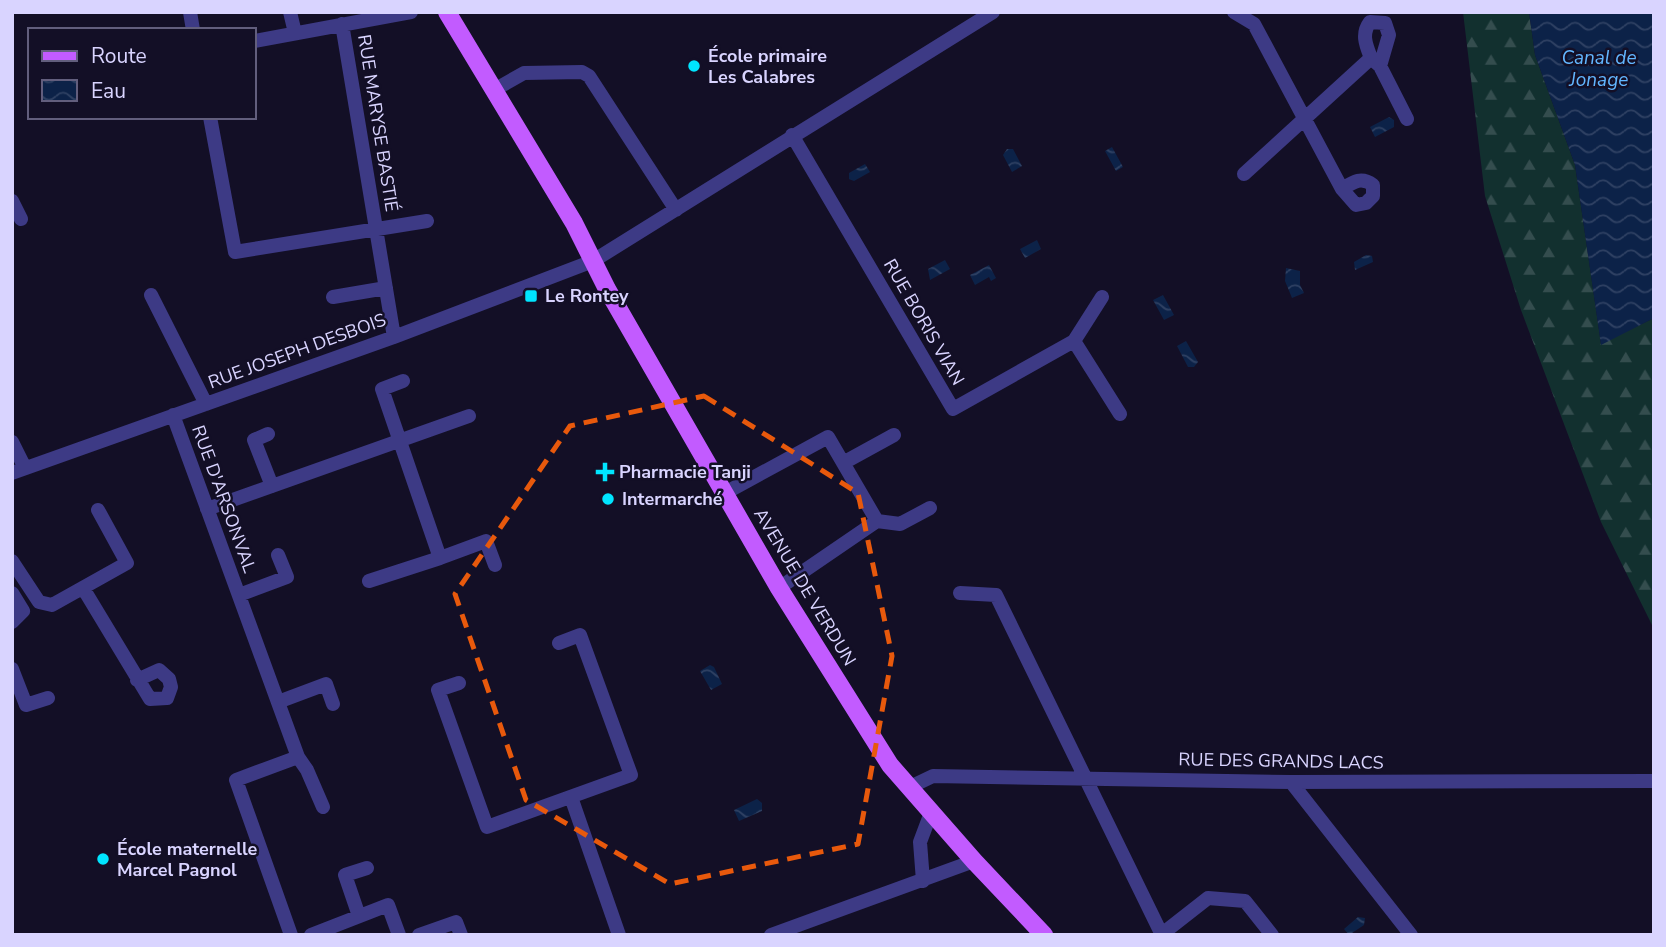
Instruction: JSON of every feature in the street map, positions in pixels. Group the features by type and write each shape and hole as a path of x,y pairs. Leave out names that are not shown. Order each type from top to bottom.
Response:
{"main road":[{"name":"AVENUE DE VERDUN","path":"447,12 574,223 779,588 890,765 974,861 1044,935"}],"street":[{"path":"290,12 295,33"},
{"path":"256,41 411,12"},
{"name":"RUE JOSEPH DESBOIS","path":"19,471 394,337 593,261 993,12"},
{"path":"1234,12 1254,24 1342,189"},
{"name":"RUE MARYSE BASTIÉ","path":"342,24 394,337"},
{"path":"1244,174 1375,62 1407,119"},
{"path":"494,90 524,73 582,72 589,76 676,210"},
{"path":"210,119 235,252 376,228"},
{"name":"RUE BORIS VIAN","path":"792,135 953,409 1074,341 1102,297"},
{"path":"12,201 21,219"},
{"name":"RUE MARYSE BASTIÉ","path":"376,228 427,221"},
{"path":"333,297 386,288"},
{"path":"150,295 206,404"},
{"path":"1074,341 1120,414"},
{"path":"403,381 382,389 440,558"},
{"name":"RUE D'ARSONVAL","path":"173,415 298,757 307,770 323,807"},
{"path":"207,509 469,416"},
{"path":"268,434 254,440 272,486"},
{"path":"843,463 894,435"},
{"path":"725,493 828,437 877,521"},
{"path":"12,442 19,471"},
{"path":"779,588 877,521 900,524 930,508"},
{"path":"12,561 38,602 52,605 127,563 98,510"},
{"path":"369,581 486,541 495,565"},
{"name":"RUE D'ARSONVAL","path":"239,595 287,577 278,555"},
{"path":"83,589 137,680"},
{"path":"12,593 23,611 12,622"},
{"path":"960,593 996,595 1162,934 1208,898 1245,901 1272,935"},
{"path":"459,683 438,690 487,827 631,775 580,635 559,643"},
{"path":"12,669 26,705 48,698"},
{"path":"278,702 326,684 333,704"},
{"path":"291,935 236,780 298,757"},
{"name":"RUE DES GRANDS LACS","path":"911,787 933,776 1291,782 1654,781"},
{"path":"1291,782 1412,935"},
{"path":"570,797 618,935"},
{"path":"923,881 920,842 932,810"},
{"path":"771,935 974,861"},
{"path":"359,916 345,875 367,868"},
{"path":"311,935 388,905 398,935"},
{"path":"419,935 456,922 461,935"}],"highlighted area":[{"path":"704,396 858,493 892,656 858,844 670,884 526,800 455,594 570,426"}],"green space":[{"path":"1463,12 1529,12 1535,55 1575,165 1601,344 1654,318 1654,629 1601,522 1521,310 1485,196"}],"water":[{"name":"Canal de Jonage","path":"1529,12 1654,12 1654,318 1601,345 1575,165 1535,55"},
{"path":"1389,117 1394,120 1394,127 1375,137 1370,127"},
{"path":"1112,147 1123,167 1116,171 1105,151"},
{"path":"1007,149 1013,149 1022,166 1012,172 1003,155"},
{"path":"865,164 870,172 854,181 849,179 849,173"},
{"path":"1037,240 1041,249 1025,258 1020,249"},
{"path":"1366,255 1372,256 1373,262 1355,270 1354,262"},
{"path":"945,260 950,269 930,280 928,269"},
{"path":"989,265 996,278 991,281 989,277 975,285 970,275"},
{"path":"1286,268 1300,271 1300,285 1304,293 1292,298 1285,281"},
{"path":"1163,295 1174,315 1164,320 1153,300"},
{"path":"1186,341 1198,362 1194,367 1188,367 1177,346"},
{"path":"710,665 714,667 722,684 711,690 700,671"},
{"path":"757,799 762,803 762,811 739,821 734,810"},
{"path":"1358,917 1365,918 1364,925 1349,935 1344,929"}],"place":[{"name":"École primaire Les Calabres","path":"694,66"},
{"name":"Le Rontey","path":"531,296"},
{"name":"Pharmacie Tanji","path":"605,472"},
{"name":"Intermarché","path":"608,499"},
{"name":"École maternelle Marcel Pagnol","path":"103,859"}]}
